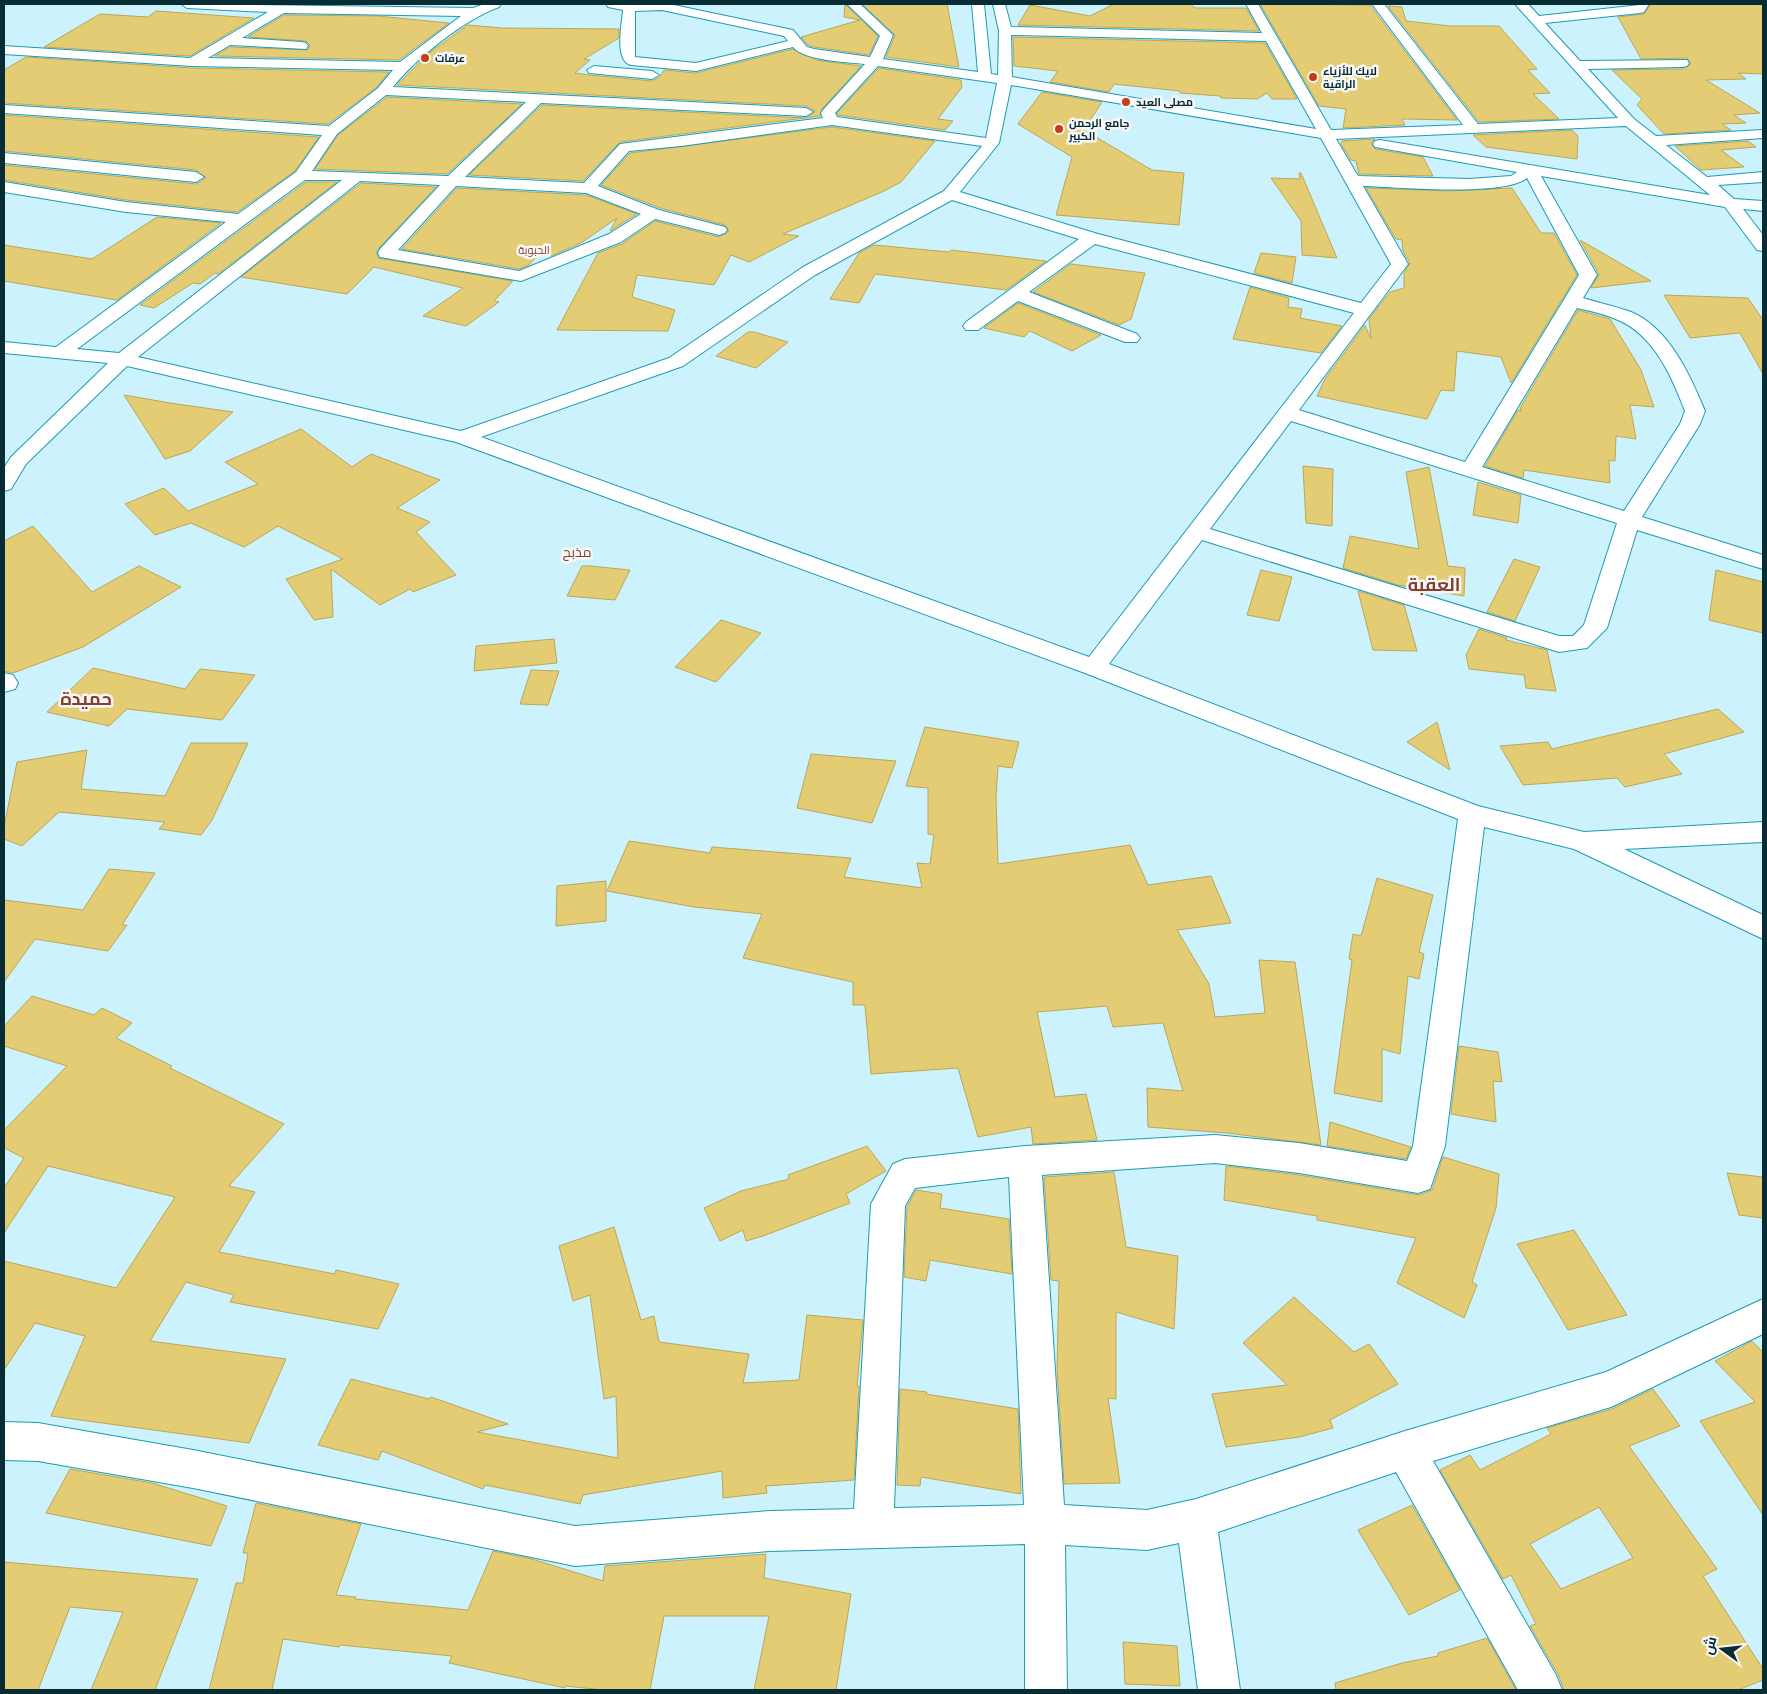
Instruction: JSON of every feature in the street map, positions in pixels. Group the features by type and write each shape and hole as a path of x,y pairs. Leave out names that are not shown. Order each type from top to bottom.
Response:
{"street":[{"path":"187,4 282,9 474,12"},
{"path":"58,354 301,175 332,131 383,91 403,66 474,12 495,4"},
{"path":"612,4 629,7 662,6 751,24 788,33 799,47"},
{"path":"588,188 625,147 681,142 830,117 874,62 887,35 853,4"},
{"path":"978,4 985,77"},
{"path":"462,437 676,362 809,271 950,194 992,142 1005,80 1006,32 999,4"},
{"path":"1094,667 1400,264 1269,37 1252,4"},
{"path":"1378,4 1473,128"},
{"path":"1521,4 1629,122 1730,203 1763,246"},
{"path":"1536,20 1640,8 1643,4"},
{"path":"629,7 627,56 631,61 675,66 696,66 799,47 874,62 1005,80 1730,203 1763,206"},
{"path":"192,62 282,9"},
{"path":"1006,32 1269,37"},
{"path":"228,41 301,46"},
{"path":"594,70 698,78 799,47"},
{"path":"4,50 192,62 403,66"},
{"path":"1575,65 1682,63"},
{"path":"383,91 830,117 992,142"},
{"path":"537,99 451,182 386,254 520,276 615,238 653,213"},
{"path":"4,109 332,131"},
{"path":"1327,135 1629,122"},
{"path":"1653,141 1763,134"},
{"path":"4,158 196,177"},
{"path":"1353,181 1469,184 1515,180 1530,169"},
{"path":"1470,470 1588,275 1530,169"},
{"path":"301,175 588,188 653,213 719,230"},
{"path":"4,485 18,461 123,359 356,176"},
{"path":"1704,182 1763,177"},
{"path":"4,187 126,207 242,218"},
{"path":"950,194 1092,238 1365,310"},
{"path":"972,326 1092,238"},
{"path":"1017,294 1131,338"},
{"path":"1197,532 1559,644 1579,643 1595,628 1629,520 1690,424 1695,411 1688,392 1650,330 1627,316 1572,301"},
{"path":"4,347 32,349 58,354 123,359 462,437 1094,667 1472,814 1582,841 1763,928"},
{"path":"4,366 32,349"},
{"path":"1287,413 1763,562"},
{"path":"873,1528 888,1204 905,1174 1025,1161 1215,1149 1308,1159 1418,1178 1429,1146 1472,814"},
{"path":"1582,841 1763,832"},
{"path":"1025,1161 1045,1524 1046,1690"},
{"path":"4,1441 38,1442 193,1469 575,1546 770,1531 873,1528 1045,1524 1147,1530 1196,1519 1405,1450 1611,1389 1763,1316"},
{"path":"1405,1450 1541,1690"},
{"path":"1196,1519 1219,1690"}],"building":[{"path":"845,4 878,36 869,55 814,47 808,45 801,37 860,20 844,17"},
{"path":"862,4 947,4 959,67 886,57 895,35"},
{"path":"1114,4 1190,4 1195,8 1246,8 1259,31 1018,25 1030,5 1090,16"},
{"path":"1260,4 1370,5 1457,120 1402,119 1405,125 1343,128 1346,109 1319,106"},
{"path":"1651,4 1763,4 1763,74 1738,73 1746,79 1706,80 1760,113 1734,115 1746,123 1722,124 1731,130 1664,134 1637,105 1642,99 1612,70 1682,69 1691,64 1687,58 1641,59 1618,17 1644,14"},
{"path":"1388,6 1402,7 1406,21 1450,26 1499,26 1537,69 1528,70 1550,93 1533,94 1559,119 1479,122"},
{"path":"156,11 254,18 190,56 44,47 100,14 148,17"},
{"path":"284,15 378,16 449,23 399,60 215,56 230,47 308,50 310,45 306,41 248,37"},
{"path":"468,25 502,28 619,29 619,38 584,59 590,60 575,73 589,75 652,81 660,77 664,70 696,73 793,49 816,60 861,66 822,109 820,116 806,118 815,111 806,106 397,85 429,53"},
{"path":"1013,37 1265,43 1297,99 1272,99 1267,93 1257,99 1221,98 1220,96 1180,93 1180,91 1114,84 1109,92 1050,82 1058,71 1014,66"},
{"path":"26,57 192,68 389,72 377,87 328,124 4,103 4,70"},
{"path":"879,68 961,80 962,87 938,119 953,121 945,130 838,115 837,113"},
{"path":"1042,92 1102,102 1084,130 1152,170 1184,173 1179,225 1056,215 1072,157 1018,124"},
{"path":"387,97 522,104 447,174 315,169 338,135"},
{"path":"542,105 805,118 620,142 583,181 469,175"},
{"path":"4,115 319,137 295,171 237,212 126,200 4,180 4,165 196,184 206,178 196,170 4,151"},
{"path":"832,127 935,141 901,182 783,234 799,236 749,262 731,255 714,285 637,275 632,297 675,310 668,331 557,330 598,253 622,244 655,221 719,237 729,231 725,225 660,208 601,185 630,153"},
{"path":"1572,130 1578,136 1577,159 1486,147 1473,135"},
{"path":"1375,139 1371,143 1375,149 1423,157 1433,176 1359,174 1356,161 1351,160 1341,144 1342,141"},
{"path":"1748,141 1756,147 1721,150 1744,167 1701,170 1675,146"},
{"path":"1299,173 1301,173 1337,258 1302,255 1301,221 1271,178 1300,179"},
{"path":"306,182 337,182 218,274 215,273 200,284 193,283 154,308 140,305"},
{"path":"361,183 436,187 379,248 376,252 378,258 513,281 494,301 499,302 466,326 423,316 463,288 374,267 347,294 241,277"},
{"path":"457,188 586,195 637,214 610,231 617,218 581,243 551,256 542,251 529,265 519,269 402,249"},
{"path":"1366,188 1449,191 1512,188 1541,233 1554,233 1577,275 1511,383 1501,357 1457,351 1454,391 1441,390 1427,419 1317,396 1325,379 1365,325 1371,339 1369,319 1390,292 1404,288 1404,273 1410,263 1403,251 1402,240 1396,239"},
{"path":"157,217 221,223 117,300 4,281 4,245 92,259"},
{"path":"1580,240 1651,281 1591,288 1599,274"},
{"path":"874,245 949,252 951,250 1046,261 1006,290 875,274 859,303 830,299 859,253"},
{"path":"1261,253 1296,257 1292,283 1254,273"},
{"path":"1071,264 1145,273 1131,319 1119,325 1033,292"},
{"path":"1250,287 1289,298 1288,307 1302,309 1300,318 1342,326 1321,353 1233,339"},
{"path":"1664,295 1748,298 1763,320 1763,374 1740,333 1690,338"},
{"path":"1018,303 1101,335 1072,351 1030,331 1024,337 984,328"},
{"path":"1578,310 1610,319 1641,370 1654,407 1630,405 1636,439 1616,436 1615,461 1609,460 1610,483 1524,470 1523,478 1485,466 1518,410 1521,411 1520,408"},
{"path":"748,332 788,342 756,368 716,356"},
{"path":"124,395 233,412 190,451 165,459"},
{"path":"301,429 352,467 371,454 440,480 397,508 430,522 416,532 456,575 413,592 410,589 380,605 331,569 333,617 314,620 286,579 343,559 278,526 244,547 191,523 155,535 125,504 164,488 188,511 258,484 225,462"},
{"path":"1303,466 1333,469 1332,526 1306,523"},
{"path":"1429,467 1448,566 1465,568 1464,596 1398,585 1343,568 1350,536 1419,549 1406,472"},
{"path":"1478,482 1521,495 1518,523 1473,515"},
{"path":"33,526 92,592 139,566 181,587 83,647 13,673 4,671 4,541"},
{"path":"1514,559 1540,567 1515,621 1487,612"},
{"path":"582,566 630,570 615,600 567,596"},
{"path":"1261,570 1292,577 1279,621 1247,615"},
{"path":"1716,570 1763,582 1763,633 1709,620"},
{"path":"1358,591 1404,605 1417,651 1373,650"},
{"path":"721,620 761,633 716,682 675,667"},
{"path":"1479,629 1507,638 1506,640 1547,650 1556,691 1526,688 1524,675 1469,669 1466,655"},
{"path":"554,639 557,663 474,671 476,646"},
{"path":"93,668 185,689 200,669 255,675 222,720 127,709 109,726 47,712"},
{"path":"531,670 559,671 548,705 520,704"},
{"path":"1718,709 1744,732 1664,754 1682,774 1625,787 1617,778 1523,785 1500,746 1548,742 1552,749"},
{"path":"1437,722 1450,770 1407,742"},
{"path":"925,727 1019,742 1012,768 998,766 996,797 998,864 1130,845 1148,885 1211,876 1231,923 1177,930 1209,984 1215,1017 1265,1013 1259,960 1295,962 1321,1145 1227,1133 1148,1127 1147,1088 1183,1091 1163,1023 1113,1027 1107,1006 1037,1012 1055,1097 1086,1094 1097,1140 1033,1144 1031,1127 978,1137 958,1068 871,1074 865,1005 853,1005 853,982 743,958 762,914 694,907 607,891 629,841 710,853 712,847 851,858 844,877 922,888 917,863 930,864 934,835 928,834 928,788 906,786"},
{"path":"191,743 248,743 212,820 201,835 159,829 165,822 59,812 22,846 4,839 4,827 17,762 87,750 81,789 165,796"},
{"path":"811,754 896,761 872,823 797,808"},
{"path":"109,869 155,873 122,925 127,925 108,951 35,939 4,982 4,900 83,910"},
{"path":"1377,878 1433,895 1419,952 1424,954 1419,979 1408,976 1400,1054 1382,1049 1382,1102 1334,1093 1352,960 1349,959 1353,934 1361,936"},
{"path":"606,881 606,921 556,926 557,886"},
{"path":"32,996 94,1015 102,1008 132,1023 116,1038 172,1066 170,1068 284,1124 229,1186 255,1192 219,1252 335,1274 336,1270 399,1284 378,1329 230,1302 234,1295 186,1282 150,1341 286,1359 249,1443 51,1416 85,1336 35,1323 4,1370 4,1261 116,1288 175,1197 48,1166 4,1233 4,1188 24,1158 4,1148 4,1130 67,1066 4,1046 4,1026"},
{"path":"1459,1046 1498,1052 1502,1082 1493,1081 1496,1122 1451,1114"},
{"path":"1330,1122 1411,1147 1406,1159 1327,1146"},
{"path":"867,1146 886,1171 846,1194 850,1203 746,1241 743,1230 720,1241 704,1208 741,1191 789,1179 788,1175"},
{"path":"1443,1157 1499,1174 1496,1208 1472,1282 1477,1285 1464,1318 1397,1283 1416,1238 1317,1220 1317,1216 1224,1200 1226,1166 1299,1175 1419,1195 1432,1190"},
{"path":"1114,1172 1126,1247 1178,1256 1174,1329 1116,1312 1116,1399 1108,1398 1120,1483 1064,1484 1057,1368 1059,1281 1051,1280 1044,1177"},
{"path":"1727,1173 1763,1177 1763,1218 1739,1215"},
{"path":"916,1190 942,1194 940,1208 1009,1219 1012,1274 930,1260 926,1281 904,1277 907,1207"},
{"path":"614,1227 641,1320 654,1316 659,1342 749,1354 743,1383 799,1380 807,1315 863,1320 857,1386 859,1386 854,1480 766,1486 767,1493 723,1498 722,1471 583,1495 580,1504 485,1485 483,1489 382,1451 378,1460 318,1445 351,1379 429,1399 431,1397 508,1424 477,1432 618,1458 616,1396 604,1399 590,1295 573,1301 559,1246"},
{"path":"1574,1230 1627,1315 1568,1330 1517,1244"},
{"path":"1294,1297 1354,1352 1369,1344 1398,1384 1330,1420 1333,1428 1299,1437 1226,1447 1212,1394 1287,1385 1243,1343"},
{"path":"1752,1341 1763,1352 1763,1515 1700,1421 1755,1402 1715,1361"},
{"path":"900,1389 927,1392 926,1394 1018,1409 1021,1494 921,1477 920,1486 897,1485"},
{"path":"1653,1389 1680,1426 1629,1446 1717,1569 1703,1576 1763,1669 1763,1680 1738,1690 1564,1690 1558,1674 1530,1626 1536,1624 1511,1575 1503,1579 1440,1470 1470,1455 1480,1470 1551,1434 1547,1428 1612,1409","holes":["1599,1507 1633,1558 1561,1589 1530,1544"]},
{"path":"70,1469 152,1483 227,1506 211,1546 46,1513"},
{"path":"256,1503 361,1524 336,1595 356,1597 355,1599 468,1610 493,1551 532,1559 603,1581 605,1566 766,1554 764,1578 851,1594 836,1690 754,1690 769,1616 664,1616 650,1690 604,1690 565,1686 565,1688 449,1663 452,1656 340,1645 339,1647 283,1639 272,1690 209,1690 236,1583 243,1583 248,1553 243,1553"},
{"path":"1412,1505 1460,1590 1409,1615 1358,1530"},
{"path":"4,1562 198,1579 155,1690 91,1690 123,1612 70,1607 38,1690 4,1690"},
{"path":"1487,1638 1516,1690 1336,1690 1335,1683 1402,1663 1438,1656 1438,1653"},
{"path":"1123,1642 1177,1646 1180,1686 1125,1684"}],"place":[{"name":"عرفات","path":"425,58"},
{"name":"لايك للأزياء الراقية","path":"1313,77"},
{"name":"مصلى العيد","path":"1126,102"},
{"name":"جامع الرحمن الكبير","path":"1059,129"}],"district":[{"name":"الحبوبة","path":"534,250"},
{"name":"مذبح","path":"577,552"},
{"name":"العقبة","path":"1434,584"},
{"name":"حميدة","path":"86,698"}]}
